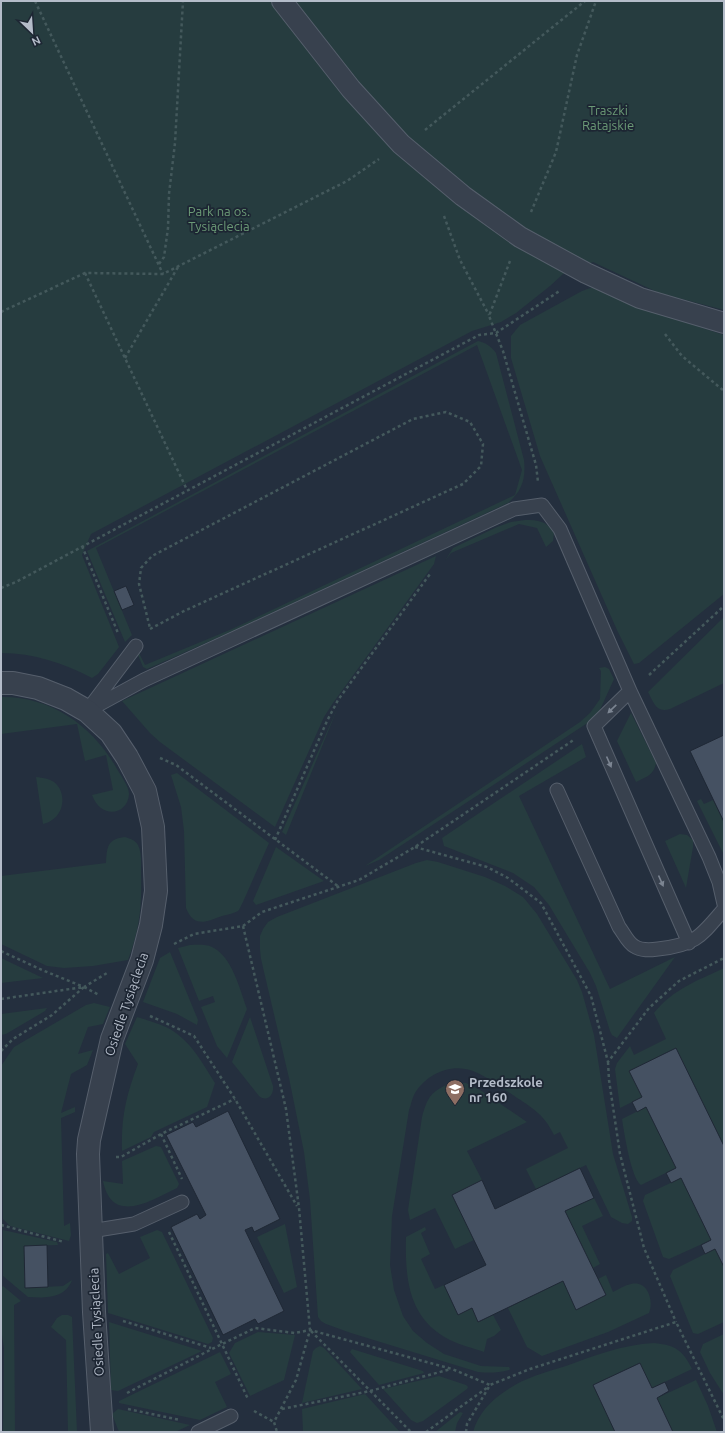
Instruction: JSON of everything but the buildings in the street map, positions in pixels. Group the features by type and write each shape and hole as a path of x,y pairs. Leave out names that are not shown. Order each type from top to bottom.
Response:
{"street":[{"path":"282,1 351,89 401,144 463,196 520,237 586,273 640,298 724,323"},
{"name":"Osiedle Tysiąclecia","path":"1,683 13,683 38,688 66,699 87,711 111,733 127,757 145,791 153,827 156,891 151,925 142,960 112,1039 89,1140 88,1154 93,1254 94,1312 104,1404 102,1432"}],"lane":[{"path":"87,711 144,680 500,516 514,510 542,505 560,529 630,691 709,857 719,882 724,904"},
{"path":"87,711 136,646"},
{"path":"630,691 594,726 689,943"},
{"path":"557,790 619,926 633,946 645,950 673,947 689,943 705,931 724,909"},
{"path":"91,1231 134,1224 182,1202"},
{"path":"204,1429 231,1416"}],"path":[{"path":"35,1 163,274"},
{"path":"159,265 164,257 168,228 169,194 175,142 183,1"},
{"path":"1,312 85,273 163,274 346,181 431,126 585,1"},
{"path":"489,316 556,152 577,55 596,1"},
{"path":"439,176 435,192 460,260 489,316 503,351 536,466 542,505"},
{"path":"125,358 178,266"},
{"path":"85,273 187,490"},
{"path":"1,588 16,582 479,335 496,333 586,273"},
{"path":"664,333 682,356 724,391"},
{"path":"446,412 470,422 483,444 481,466 464,484 184,611 150,628 139,584 141,568 152,556 413,418 446,412"},
{"path":"82,546 128,658"},
{"path":"275,840 327,721 338,700 431,573"},
{"path":"630,691 724,606"},
{"path":"1,1052 13,1039 52,1015 84,987 113,969 142,960 194,934 242,926 262,912 359,880 415,847 594,726"},
{"path":"157,757 176,765 339,887"},
{"path":"415,847 487,867 508,878 541,903 591,996 608,1062 609,1080 620,1154 644,1248 676,1322 724,1420"},
{"path":"242,926 286,1108 299,1208 310,1330 296,1380 274,1422"},
{"path":"1,951 194,1036 235,1099 299,1208"},
{"path":"608,1062 649,1008 679,981 724,958"},
{"path":"1,999 84,987"},
{"path":"88,1154 121,1157 161,1134 235,1099"},
{"path":"161,1134 184,1183"},
{"path":"1,1225 59,1240 93,1254"},
{"path":"166,1226 250,1404"},
{"path":"94,1312 212,1349"},
{"path":"426,1432 490,1385 530,1369 676,1322"},
{"path":"104,1404 256,1328 295,1332 310,1330 452,1369 490,1385"},
{"path":"310,1330 411,1432"},
{"path":"282,1409 370,1391 452,1369"},
{"path":"466,1432 467,1424 490,1385"},
{"path":"104,1404 204,1429"},
{"path":"253,1411 274,1422 277,1432"}],"green space":[{"name":"Park na os. Tysiąclecia","path":"1,1 724,1 724,310 659,293 593,262 563,274 516,313 501,322 472,331 91,534 82,555 119,647 98,674 92,678 59,663 37,657 13,653 1,653"},
{"path":"593,287 636,306 724,335 724,594 639,663 634,664 617,630 540,456 511,358 511,336 520,325 582,291"},
{"path":"478,341 488,345 496,353 524,460 524,479 517,494 508,503 233,631 147,669 143,667 138,655 139,653 145,665 232,629 515,495 522,470 477,345 96,548 132,635 125,642 87,551"},
{"path":"525,520 542,522 548,526 554,533 553,541 546,547 537,528 519,524 451,553 445,561 453,548 497,527 511,522"},
{"path":"436,556 434,564 324,717 275,827 160,742 150,733 122,701"},
{"path":"724,617 724,683 670,709 662,710 658,708 648,692"},
{"path":"605,667 609,669 614,679 599,712 592,720 379,860 365,866 580,722 590,713 600,699 601,671 599,668"},
{"path":"1,697 19,698 37,702 69,716 83,727 96,739 126,784 129,794 124,807 114,812 107,811 96,803 92,795 113,790 106,755 85,761 77,724 1,734"},
{"path":"338,707 286,835 282,832"},
{"path":"631,713 656,763 651,773 636,782 617,741"},
{"path":"582,744 586,757 519,796 610,989 675,957 617,1038 612,1035 610,1031 596,986 590,973 549,905 534,887 513,873 444,846 442,838"},
{"path":"177,773 269,843 239,910 201,922 193,919 186,908 184,831 181,807 171,775"},
{"path":"36,777 48,779 54,782 61,791 62,796 62,807 59,812 51,821 43,824"},
{"path":"701,799 704,804 713,800 724,822 724,855 697,801"},
{"path":"680,834 687,835 693,840 686,888 665,841"},
{"path":"125,837 131,839 138,845 141,862 141,896 138,927 128,960 93,966 64,968 47,966 1,944 1,876 106,863 107,852 111,842"},
{"path":"276,847 324,881 256,905 253,901"},
{"path":"427,860 485,877 505,886 523,897 537,914 577,980 582,992 594,1035 613,1154 632,1217 632,1221 628,1224 622,1223 611,1217 586,1165 536,1189 526,1169 568,1148 560,1132 554,1135 541,1115 492,1081 473,1071 456,1068 440,1072 426,1080 420,1086 414,1095 409,1110 392,1216 390,1265 394,1290 403,1316 413,1331 427,1343 444,1354 481,1366 509,1367 510,1369 501,1372 478,1372 351,1333 326,1324 318,1317 310,1200 304,1152 289,1078 261,959 260,936 268,922 277,917"},
{"path":"190,945 210,946 219,951 225,958 234,974 247,1009 227,1058 217,1046 201,1007 215,1002 213,996 199,1001 178,948"},
{"path":"170,952 198,1020 197,1025 177,1014 143,1002 160,958"},
{"path":"1,958 43,978 1,983"},
{"path":"724,968 724,1146 676,1048 629,1071 642,1097 620,1108 615,1069 617,1063 630,1046 634,1055 666,1039 654,1013 661,1005 686,986"},
{"path":"94,1003 110,1007 103,1024 88,1027 78,1054 93,1050 87,1065 71,1074 61,1113 75,1107 75,1112 61,1118 64,1226 70,1223 71,1235 69,1241 10,1226 3,1219 1,1066 14,1047 86,1005"},
{"path":"47,1008 45,1011 6,1034 1,1035 1,1014"},
{"path":"137,1017 166,1027 182,1037 194,1051 215,1083 207,1107 154,1132 151,1137 122,1151 123,1117 130,1086 138,1064 125,1044"},
{"path":"250,1017 273,1086 270,1097 265,1099 259,1096 232,1062"},
{"path":"450,1083 466,1083 480,1090 527,1122 467,1151 482,1180 452,1195 474,1240 455,1249 435,1208 410,1220 408,1210 424,1110 428,1099 434,1092"},
{"path":"646,1107 676,1168 641,1185 637,1181 631,1164 622,1119"},
{"path":"156,1146 161,1147 179,1184 177,1188 145,1203 134,1206 124,1206 115,1203 108,1195 103,1181 123,1184 122,1161"},
{"path":"681,1178 711,1240 669,1259 663,1257 643,1201 645,1195"},
{"path":"594,1198 603,1216 582,1226 600,1264 593,1268 565,1211"},
{"path":"285,1224 297,1287 284,1293 257,1237"},
{"path":"425,1227 426,1230 421,1233 430,1254 421,1259 435,1289 444,1285 458,1315 472,1308 479,1322 493,1315 501,1330 494,1336 487,1339 484,1352 450,1340 436,1331 425,1321 417,1309 408,1282 406,1237"},
{"path":"3,1230 57,1242 58,1245 24,1246 25,1288 63,1286 72,1280 65,1291 48,1297 28,1297 3,1276"},
{"path":"157,1230 162,1232 213,1338 212,1342 208,1344 108,1313 106,1254 108,1253 119,1274 150,1258 140,1237"},
{"path":"715,1249 724,1267 724,1322 698,1334 693,1333 670,1276 673,1270"},
{"path":"606,1275 613,1292 631,1284 642,1285 650,1297 651,1303 649,1313 608,1332 542,1356 527,1347 508,1308 563,1281 577,1309 606,1295 598,1279"},
{"path":"3,1286 21,1301 14,1305 15,1432 3,1432 4,1348 1,1329 1,1288"},
{"path":"62,1315 72,1317 77,1432 68,1432 66,1340 51,1327 57,1318"},
{"path":"109,1322 202,1351 118,1391 111,1390"},
{"path":"258,1332 295,1335 284,1380 250,1396 229,1353 235,1343"},
{"path":"724,1334 724,1395 710,1373 700,1352 703,1344"},
{"path":"654,1343 668,1345 678,1350 685,1357 692,1369 652,1388 639,1363 593,1385 615,1432 473,1432 478,1419 486,1408 501,1394 521,1382 609,1351"},
{"path":"320,1346 324,1348 362,1389 302,1403 313,1351"},
{"path":"352,1349 423,1371 424,1373 379,1385 350,1352"},
{"path":"220,1352 231,1374 215,1382 227,1407 200,1420 119,1403 119,1401"},
{"path":"439,1376 468,1387 423,1421 417,1423 411,1420 383,1389"},
{"path":"696,1380 708,1406 717,1432 673,1432 657,1398"},
{"path":"365,1394 400,1432 303,1432 302,1409"},
{"path":"118,1409 190,1425 175,1432 119,1432 112,1414"},
{"path":"460,1412 463,1413 457,1423 455,1432 435,1432"}],"place":[{"name":"Przedszkole nr 160","path":"455,1106"}],"park label":[{"name":"Traszki Ratajskie","path":"608,118"}]}
